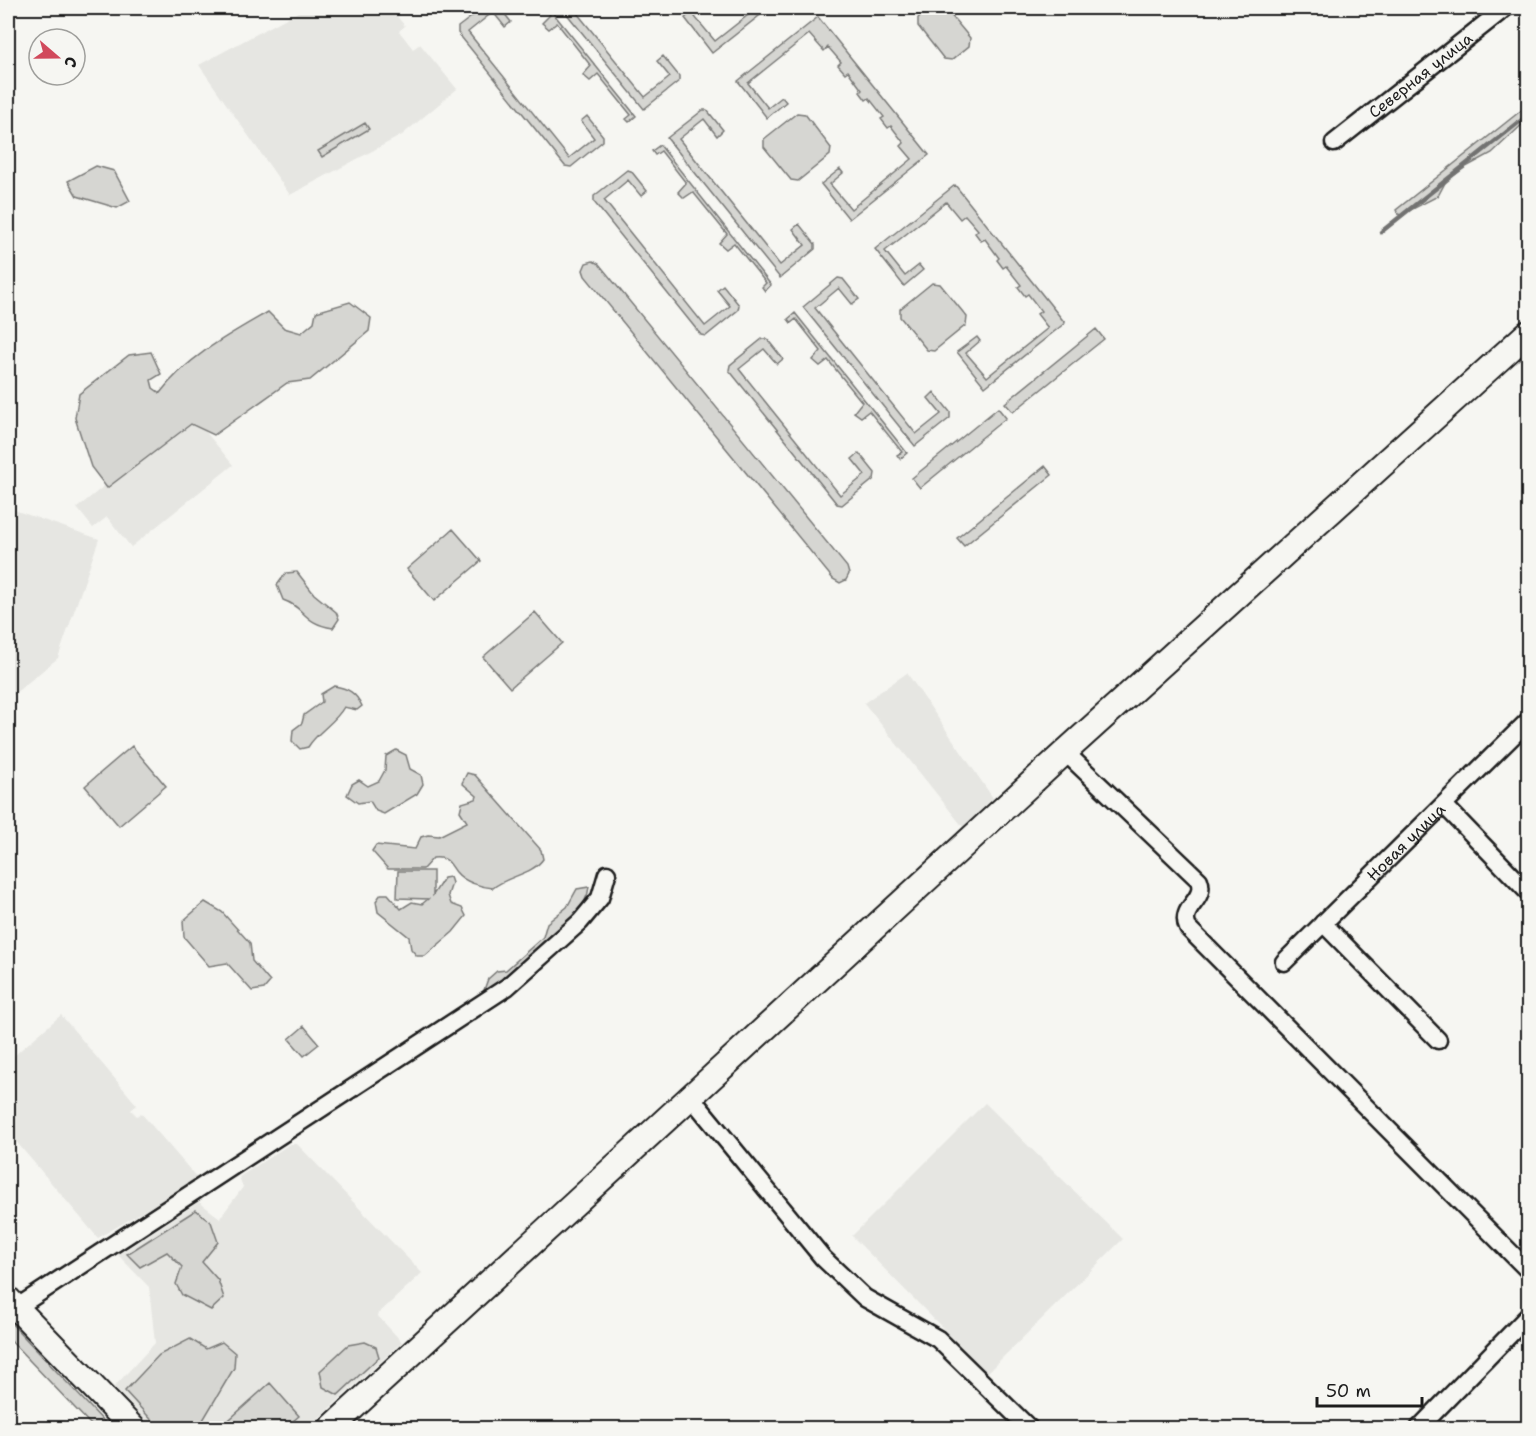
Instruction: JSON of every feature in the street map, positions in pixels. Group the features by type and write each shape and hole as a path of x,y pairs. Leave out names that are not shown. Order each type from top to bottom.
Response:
{"main road":[{"path":"332,1428 1065,752 1528,333"},
{"path":"12,1303 133,1428"}],"street":[{"name":"Северная улица","path":"1334,143 1505,8"},
{"name":"Новая улица","path":"1284,962 1528,721"},
{"path":"1065,752 1198,880 1202,888 1199,897 1186,912 1184,920 1188,928 1528,1270"},
{"path":"1444,805 1528,892"},
{"path":"12,1303 507,987 580,922 600,898 607,874"},
{"path":"1323,923 1438,1040"},
{"path":"690,1096 823,1258 865,1298 938,1339 1029,1428"},
{"path":"1419,1428 1528,1316"}],"shaded area":[{"path":"305,8 390,8 405,26 399,31 413,49 420,44 457,89 402,135 290,195 199,65"},
{"path":"483,8 500,8 511,22 505,27 493,12 468,32 569,158 594,138 581,121 587,116 603,136 603,141 571,167 565,166 458,33 458,27"},
{"path":"545,8 549,8 636,116 629,122 626,119 631,115 598,74 590,81 583,75 591,66 557,23 549,29 542,23 550,15"},
{"path":"562,8 573,8 645,97 670,77 657,61 663,56 679,76 679,81 644,109"},
{"path":"697,8 707,8 695,17 715,41 757,8 769,8 712,53 685,18"},
{"path":"931,8 945,8 970,38 969,46 952,60 944,59 918,26 918,18"},
{"path":"818,17 929,155 849,219 821,184 840,169 843,173 830,184 851,209 912,159 901,146 904,143 891,126 888,128 881,119 884,117 869,98 866,100 860,92 862,90 848,71 845,73 838,65 841,62 828,47 824,51 809,34 748,83 768,108 782,97 786,102 767,118 738,81"},
{"path":"1528,105 1528,119 1492,153 1446,181 1438,196 1401,215 1398,214 1396,210"},
{"path":"703,110 707,110 723,130 717,136 704,119 679,139 780,265 805,245 793,229 799,224 815,244 815,249 780,278 667,138"},
{"path":"797,113 805,114 831,148 830,155 798,181 791,180 764,147 764,139"},
{"path":"365,123 369,129 322,157 318,151"},
{"path":"660,145 771,285 765,291 762,287 766,283 734,243 726,249 719,243 727,234 693,192 684,198 678,192 686,183 661,151 655,155 652,151"},
{"path":"96,166 114,171 130,201 117,208 77,196 68,181"},
{"path":"627,170 631,171 647,191 641,196 628,180 604,200 705,326 730,306 717,290 723,285 739,305 738,310 706,336 701,335 594,202 594,196"},
{"path":"955,185 1065,323 985,387 957,352 977,337 980,341 966,353 987,377 1048,328 1037,314 1041,311 1028,294 1025,296 1018,287 1021,285 1006,266 1003,268 997,260 999,258 985,239 981,241 975,233 978,230 965,215 960,219 946,202 885,251 905,276 919,265 923,270 904,286 875,249"},
{"path":"593,261 599,264 847,567 849,574 846,580 840,583 833,579 585,276 583,270 586,263"},
{"path":"838,278 843,279 859,299 852,304 839,288 815,308 916,434 941,414 928,398 934,392 950,412 950,418 915,446 803,307"},
{"path":"932,283 940,284 967,317 966,325 934,351 927,350 900,317 900,309"},
{"path":"350,302 371,318 369,331 310,380 287,383 214,435 191,424 107,488 91,467 75,418 79,394 129,355 151,352 161,374 151,380 153,388 160,393 196,357 268,312 284,328 301,333 314,322 316,312"},
{"path":"795,313 907,453 900,459 897,455 902,452 869,411 861,417 854,412 862,402 828,360 820,366 813,360 821,351 796,319 791,323 788,319"},
{"path":"1096,329 1104,339 1013,412 1005,403"},
{"path":"762,339 767,339 783,359 777,364 764,349 739,369 840,495 865,475 852,459 859,453 875,473 874,479 842,505 837,504 729,370 730,365"},
{"path":"998,408 1006,418 920,488 912,478"},
{"path":"192,415 233,465 131,547 107,517 93,528 77,508"},
{"path":"1045,466 1052,475 964,546 957,538"},
{"path":"8,508 99,539 58,658 8,699"},
{"path":"453,529 481,561 434,601 407,569"},
{"path":"297,572 314,594 336,612 339,619 333,628 316,623 283,600 277,585 286,573"},
{"path":"535,612 562,643 510,688 483,657"},
{"path":"907,673 993,798 963,827 864,703"},
{"path":"334,686 351,692 362,706 357,710 344,707 308,747 300,749 292,741 293,730 302,723 304,715 322,702 321,694"},
{"path":"132,746 166,786 119,826 85,786"},
{"path":"396,750 406,755 410,769 421,775 423,784 417,794 384,814 376,811 370,801 358,803 347,795 352,784 359,780 368,786 379,781 385,770 386,756"},
{"path":"467,773 475,775 541,850 543,859 527,872 493,888 463,879 442,858 433,858 423,869 388,869 372,851 376,845 415,849 421,837 439,836 467,822 460,811 462,803 476,799 477,796 462,783"},
{"path":"398,871 433,871 433,895 444,878 450,877 452,883 448,895 451,904 462,908 466,916 453,932 425,956 417,956 411,949 409,937 378,912 376,901 381,894 388,894 401,909 412,902 422,904 428,899 397,898"},
{"path":"589,887 582,906 558,933 516,970 484,990 488,979 497,971 506,970 543,937 547,923 567,907 577,889"},
{"path":"205,902 222,912 250,943 252,961 270,982 264,989 252,991 227,963 209,966 184,937 183,921"},
{"path":"61,1015 137,1105 131,1110 137,1116 141,1113 198,1179 98,1238 8,1132 8,1061"},
{"path":"304,1026 319,1044 304,1056 289,1039"},
{"path":"985,1103 1123,1239 987,1373 852,1236"},
{"path":"290,1144 297,1144 422,1273 377,1315 402,1342 308,1428 153,1428 114,1387 155,1343 149,1287 118,1255 199,1202 220,1218 243,1187 239,1177"},
{"path":"196,1210 211,1222 218,1242 202,1262 218,1280 224,1298 211,1310 182,1295 176,1284 182,1267 167,1252 140,1267 127,1254"},
{"path":"8,1320 110,1428 94,1428 8,1338"},
{"path":"190,1339 206,1349 222,1342 235,1353 234,1368 203,1420 206,1428 159,1428 125,1391 159,1355"},
{"path":"365,1342 376,1347 379,1357 338,1395 323,1387 320,1371 348,1345"},
{"path":"270,1383 299,1416 285,1428 220,1428"}],"waterway":[{"path":"1381,232 1528,115"}]}
